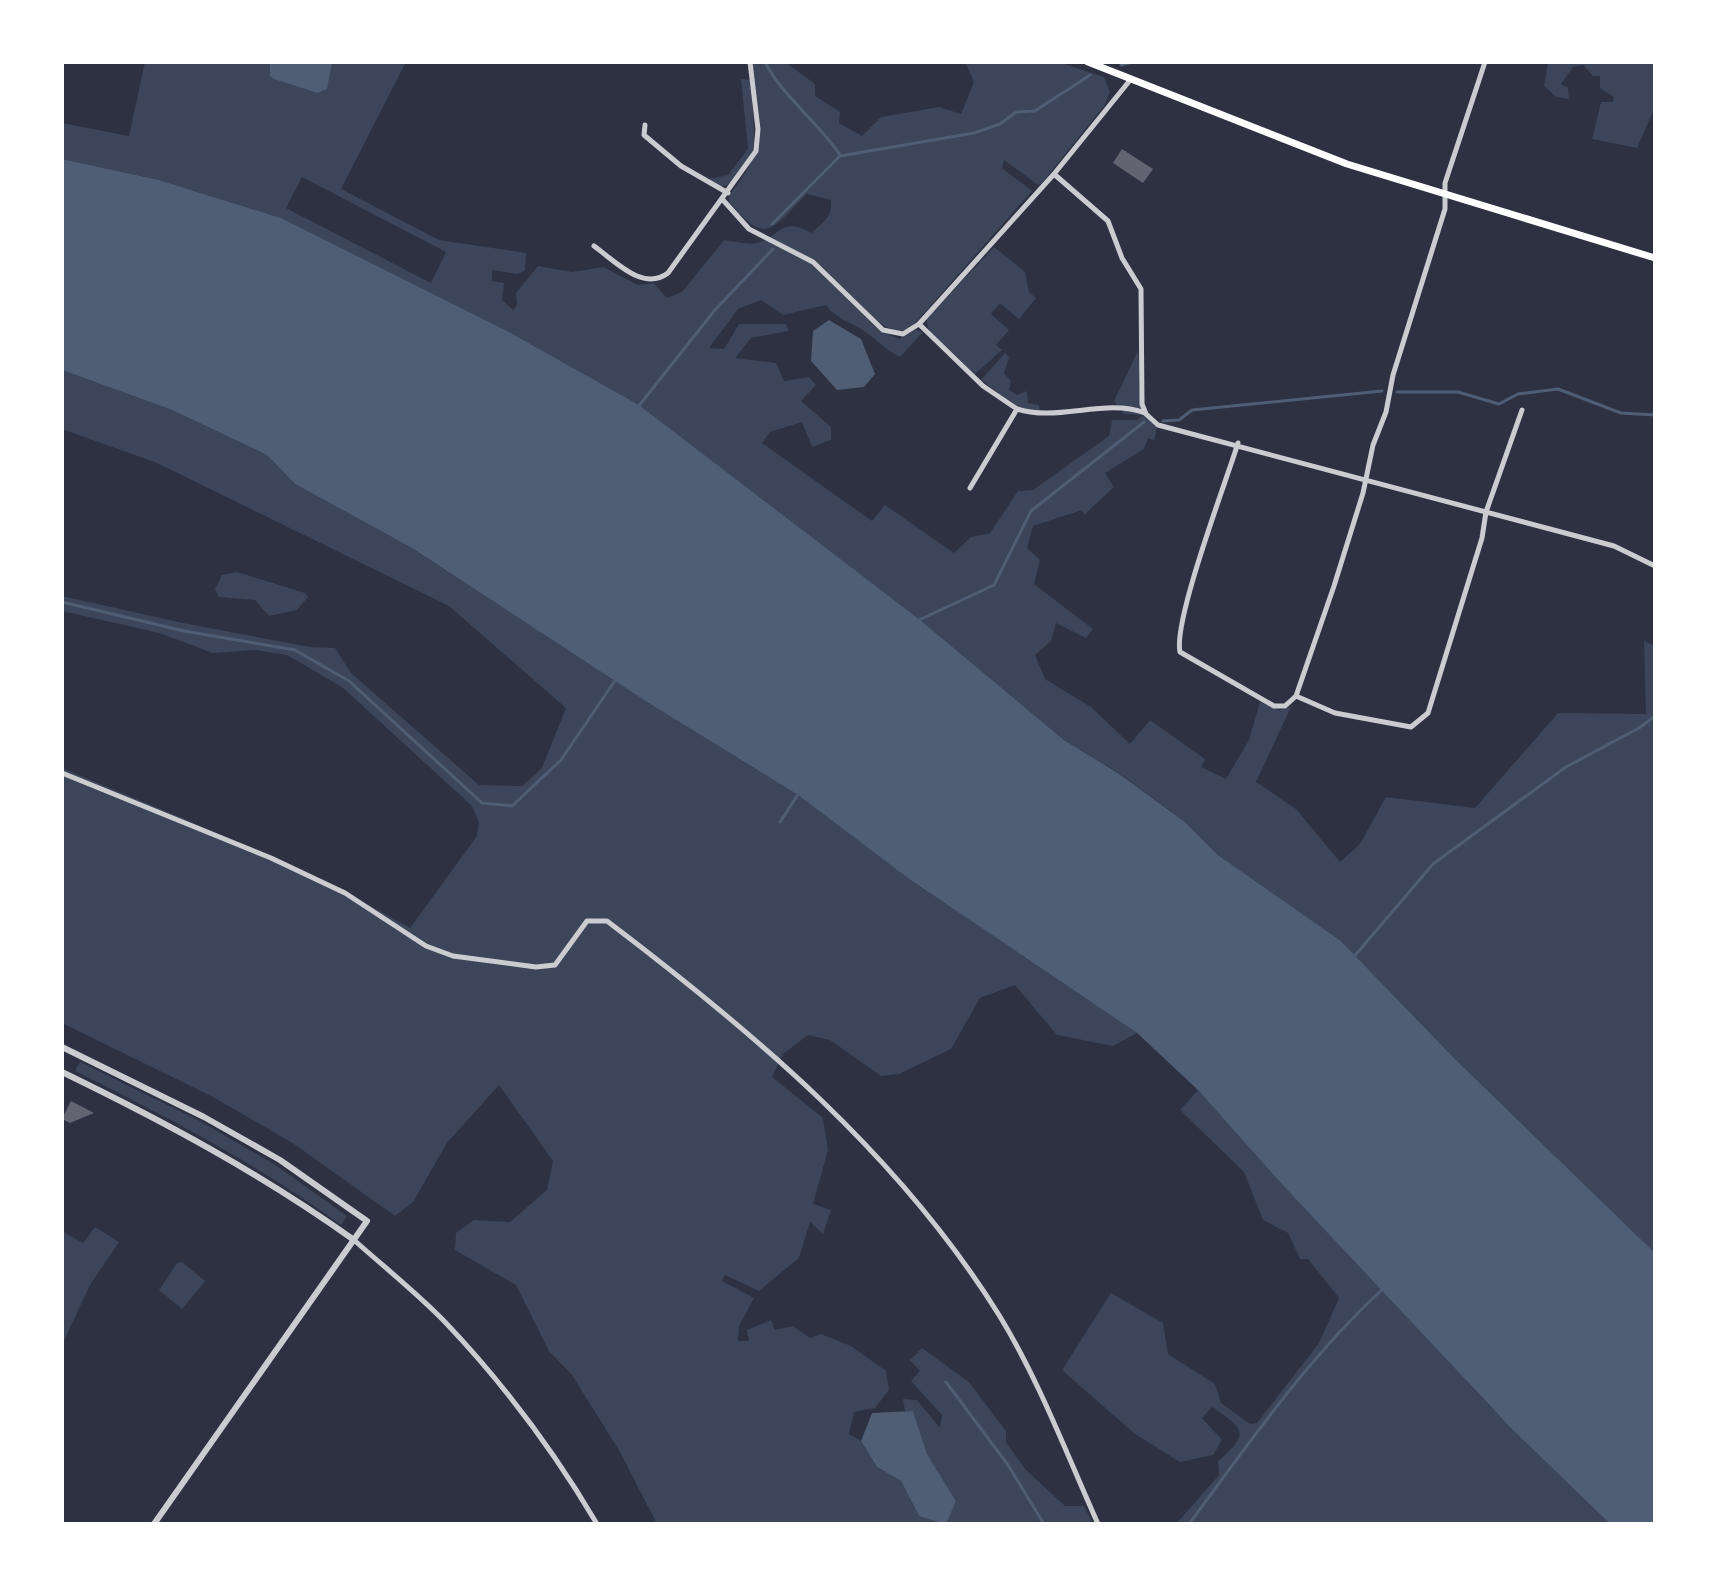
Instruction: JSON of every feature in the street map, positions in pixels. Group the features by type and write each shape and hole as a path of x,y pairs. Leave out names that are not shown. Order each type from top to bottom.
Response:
{"main road":[{"path":"1088,62 1347,164 1655,258"}],"street":[{"path":"594,246 640,278 655,280 668,273 753,159 758,142 750,62"},
{"path":"1238,443 1197,568 1179,648 1188,658 1274,706 1285,706 1296,696 1334,586 1397,362 1445,209 1445,183 1485,62"},
{"path":"723,200 749,229 813,262 883,330 903,334 919,324 1054,174 1131,79"},
{"path":"645,125 644,135 654,146 728,193"},
{"path":"1054,174 1108,221 1122,258 1141,289 1141,391 1146,414"},
{"path":"919,324 983,386 1017,409 1040,414 1123,409 1146,414 1165,428 1238,443 1349,477 1366,478 1614,546 1655,566"},
{"path":"970,488 1017,409"},
{"path":"1296,696 1335,713 1411,727 1424,718 1482,538 1486,512 1522,410"},
{"path":"62,773 271,858 345,893 426,946 453,956 536,967 555,965 581,927 597,919 607,921 732,1020 859,1136 913,1193 957,1251 1015,1343 1098,1524"},
{"path":"62,1047 242,1138 280,1160 367,1221 154,1524"},
{"path":"62,1072 230,1158 354,1240 444,1321 496,1381 576,1488 597,1524"}],"shaded area":[{"path":"145,62 406,62 341,189 439,240 526,253 525,270 518,274 492,270 492,281 504,283 502,300 513,310 517,305 516,293 538,266 572,272 603,267 638,285 654,283 667,298 682,292 724,240 757,243 794,226 812,233 823,222 830,211 831,200 807,194 776,224 761,229 752,225 729,202 729,196 752,161 760,133 752,62 785,62 815,84 815,96 840,112 839,123 862,136 881,117 939,107 961,114 974,82 965,62 1058,62 1104,77 1110,92 1104,106 1042,183 1038,185 1004,160 1002,168 1032,191 910,329 884,326 871,317 813,259 812,264 882,332 899,339 915,330 923,332 900,357 863,330 835,315 826,305 783,315 761,300 738,309 709,348 724,349 739,324 786,324 789,331 751,338 735,358 776,363 784,381 809,377 816,385 801,401 831,427 831,440 812,447 802,422 770,432 762,443 872,521 885,505 954,553 971,537 990,533 1018,491 1033,490 1109,436 1112,420 1137,420 1143,415 1124,414 1114,401 1138,351 1139,392 1144,411 1157,427 1154,440 1148,438 1144,449 1105,473 1114,487 1084,515 1082,510 1033,526 1027,548 1040,560 1034,584 1093,629 1086,638 1056,623 1051,641 1035,655 1045,679 1091,707 1130,744 1150,720 1205,759 1201,767 1226,779 1249,740 1260,702 1279,710 1291,707 1256,782 1296,809 1340,862 1360,844 1386,797 1475,808 1558,713 1646,714 1644,641 1655,646 1655,1253 1455,1059 1341,941 1218,855 1185,822 1119,773 1064,740 919,619 639,405 511,333 281,218 159,180 62,159 62,123 129,136","holes":["302,177 446,252 431,283 286,208"]},
{"path":"270,62 332,62 327,89 318,93 274,79 270,76"},
{"path":"1548,62 1655,62 1655,107 1637,148 1592,139 1601,102 1613,102 1614,97 1600,88 1600,76 1593,76 1583,65 1573,67 1561,84 1568,88 1569,99 1556,97 1544,86"},
{"path":"741,79 751,80 755,150 729,185 719,187 709,179 728,175 748,149"},
{"path":"62,159 159,180 281,218 511,333 639,405 919,619 1064,740 1118,773 1185,822 1218,855 1341,941 1455,1059 1655,1253 1655,1524 1610,1524 1510,1427 1198,1090 1137,1033 909,879 798,795 647,702 412,548 295,484 267,455 172,410 62,370"},
{"path":"994,247 1025,272 1029,292 1036,298 1019,319 1000,303 991,314 1009,330 996,345 1002,350 975,374 929,330 926,319"},
{"path":"829,320 861,339 875,374 864,387 837,390 811,361 813,331"},
{"path":"1005,353 1009,357 1004,373 1011,381 1009,390 1017,395 1027,391 1028,403 1039,405 1040,412 1016,406 981,380"},
{"path":"62,370 172,410 267,455 295,484 412,548 647,702 798,795 909,879 1137,1033 1113,1046 1057,1035 1015,985 980,998 951,1049 899,1074 881,1076 830,1040 808,1035 783,1054 772,1077 823,1118 828,1150 813,1204 831,1210 823,1234 810,1222 799,1258 759,1291 725,1275 722,1281 754,1298 739,1326 738,1341 749,1341 747,1330 771,1320 775,1330 793,1326 810,1338 821,1334 851,1346 886,1371 889,1390 875,1408 854,1412 849,1434 861,1441 877,1467 901,1481 919,1516 956,1501 927,1454 913,1411 905,1411 903,1399 917,1400 940,1428 942,1415 911,1381 920,1371 910,1360 922,1348 969,1382 1006,1431 1006,1442 1025,1469 1065,1506 1084,1506 1093,1524 657,1524 620,1452 572,1375 549,1351 516,1285 455,1250 456,1233 474,1220 510,1222 547,1190 553,1161 499,1085 447,1143 413,1202 395,1216 294,1144 213,1097 62,1023 62,768 282,862 410,928 477,836 479,822 472,806 342,687 287,655 256,650 213,653 159,633 62,611 62,596 183,623 310,647 335,648 351,673 479,785 522,786 542,768 566,708 449,606 157,463 62,429"},
{"path":"237,572 305,593 308,597 297,610 269,616 255,600 219,597 215,589 222,575"},
{"path":"80,1062 200,1121 277,1166 347,1216 341,1225 211,1142 75,1071"},
{"path":"1198,1090 1488,1404 1610,1524 1176,1524 1219,1475 1218,1461 1235,1444 1239,1432 1231,1421 1212,1407 1202,1418 1222,1440 1213,1455 1180,1462 1135,1434 1062,1370 1111,1293 1163,1323 1168,1354 1215,1384 1221,1403 1250,1424 1257,1423 1319,1343 1339,1298 1308,1259 1300,1259 1288,1233 1263,1220 1244,1172 1180,1110"},
{"path":"95,1227 119,1242 90,1285 62,1345 62,1231 83,1243"},
{"path":"182,1262 205,1281 182,1309 159,1290 177,1263"},
{"path":"913,1411 927,1454 956,1501 946,1524 919,1516 901,1481 877,1467 861,1441 872,1413"}],"building":[{"path":"1122,149 1153,169 1143,183 1113,163"},
{"path":"71,1101 94,1113 70,1123 62,1119"}],"waterway":[{"path":"765,62 781,87 840,155"},
{"path":"1121,65 1132,62"},
{"path":"772,224 840,156 974,133 1000,124 1016,112 1035,111 1090,75"},
{"path":"638,407 714,311 773,249"},
{"path":"1397,392 1458,392 1499,404 1518,394 1558,389 1621,413 1655,415"},
{"path":"1163,421 1179,420 1192,410 1382,391"},
{"path":"917,621 994,585 1031,511 1144,422"},
{"path":"62,602 184,631 295,650 349,681 482,803 512,806 561,760 616,679"},
{"path":"1352,959 1433,864 1566,767 1639,728 1655,716"},
{"path":"780,822 799,793"},
{"path":"1189,1524 1306,1371 1385,1287"},
{"path":"946,1382 1008,1465 1044,1524"}]}
